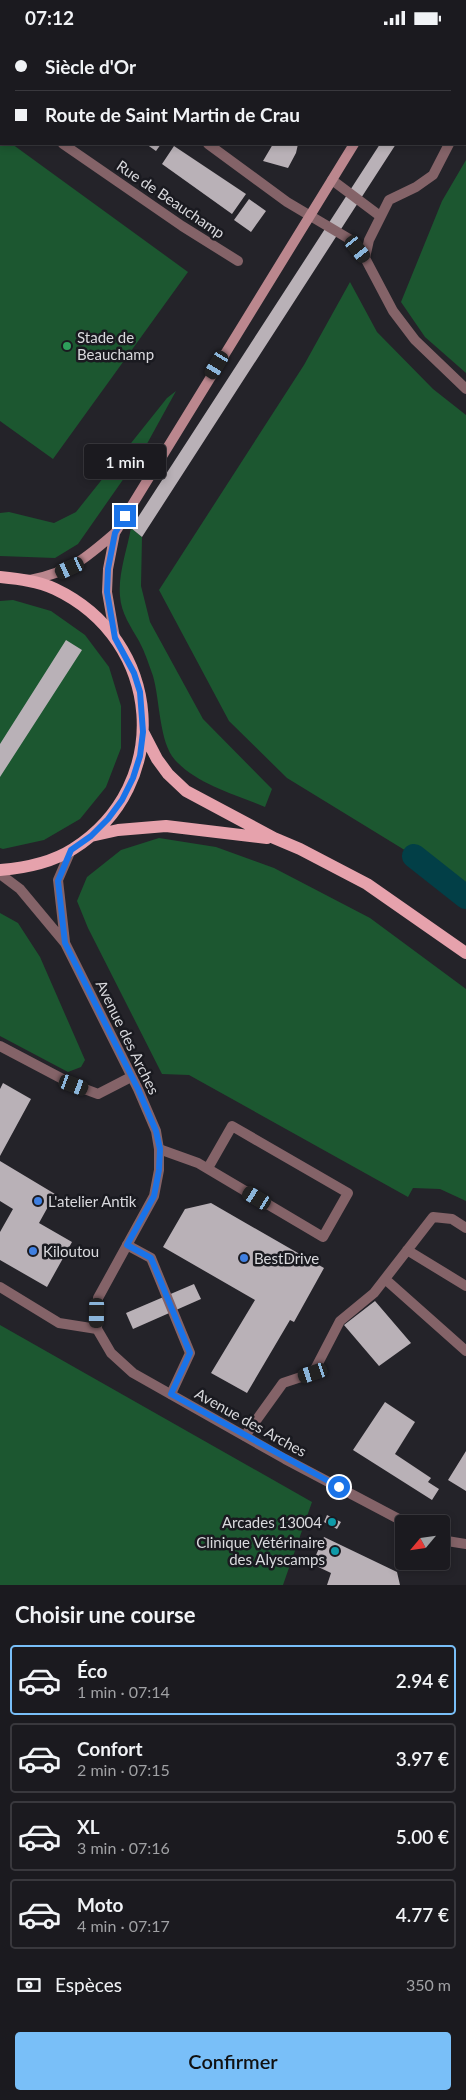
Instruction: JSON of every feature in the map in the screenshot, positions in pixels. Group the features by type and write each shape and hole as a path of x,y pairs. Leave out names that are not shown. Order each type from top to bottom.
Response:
{"main road":[{"path":"29,581 53,575 80,563 115,533 353,145"},
{"path":"115,533 108,569 107,592 115,638"},
{"path":"0,577 29,581 54,589 78,601 98,618 115,638 134,673 141,702 143,732 140,756 133,778 122,800 108,819 91,836 71,850 39,863 0,872"},
{"path":"143,732 157,759 168,774 186,791 274,838 367,884 466,953"},
{"path":"91,836 118,830 166,826 274,838"}],"street":[{"name":"Rue de Beauchamp","path":"64,145 182,227 238,261"},
{"path":"209,145 287,203 351,240 365,258 392,311 415,340 466,389"},
{"path":"365,258 369,239 389,200 416,187 432,175 448,145"},
{"path":"332,180 380,216"},
{"name":"Avenue des Arches","path":"65,943 58,881 71,850"},
{"name":"Avenue des Arches","path":"0,872 20,889 65,943 156,1131 160,1149 159,1174 154,1196 98,1298 97,1329 111,1353 133,1373 395,1517"},
{"path":"0,1046 74,1085 98,1094 131,1077"},
{"path":"160,1149 208,1168 323,1237 348,1193 232,1126 208,1168"},
{"path":"245,1436 283,1383 313,1373 340,1321 374,1293 433,1217 452,1219 466,1228"},
{"path":"127,1245 151,1258 190,1353 171,1394"},
{"path":"407,1250 466,1286"},
{"path":"385,1279 466,1351"},
{"path":"0,1287 58,1323 97,1329"},
{"path":"450,1541 466,1544"}],"green space":[{"name":"Stade de Beauchamp","path":"0,145 13,145 188,272 53,459 0,421"},
{"path":"466,160 466,373 425,337 401,302 442,201"},
{"path":"350,282 377,332 433,389 466,415 466,893 434,868 287,778 229,721 159,590 304,365"},
{"path":"176,391 143,451 78,544 55,558 0,556 0,513 9,512 54,523 76,512 167,398"},
{"path":"131,528 142,537 141,586 150,622 203,719 272,789 265,807 217,788 195,776 184,769 170,752 163,732 153,676 139,641 122,608 120,579"},
{"path":"13,600 51,611 85,635 109,667 121,706 121,748 106,787 80,819 44,840 3,849 0,848 0,601"},
{"path":"159,838 216,847 274,868 370,918 466,989 466,1201 440,1189 413,1188 408,1197 189,1075 162,1074 88,928 77,901 87,877 121,850"},
{"path":"0,913 18,923 40,957 85,1060 81,1067 68,1072 0,1036"},
{"path":"0,1325 312,1502 283,1585 0,1585"}],"building":[{"path":"147,145 160,145 156,151"},
{"path":"272,145 298,145 288,168 263,161"},
{"path":"379,145 395,145 142,537 131,528"},
{"path":"174,146 246,194 232,214 162,164"},
{"path":"249,199 266,211 251,232 234,220"},
{"path":"66,640 82,650 0,777 0,744"},
{"path":"3,1083 31,1099 0,1156 0,1089"},
{"name":"Kiloutou","path":"0,1161 55,1194 39,1223 72,1242 47,1287 0,1260 0,1232 13,1209 0,1201"},
{"name":"BestDrive","path":"211,1203 324,1268 294,1322 290,1320 247,1393 211,1373 255,1300 163,1247 185,1209"},
{"path":"194,1284 201,1299 133,1329 126,1313"},
{"path":"375,1301 411,1343 379,1366 344,1325"},
{"path":"385,1402 415,1422 395,1454 431,1478 428,1482 439,1489 432,1500 353,1450"},
{"path":"466,1451 466,1491 448,1480"},
{"name":"Arcades 13004","path":"327,1515 341,1522 337,1529 324,1522"},
{"name":"Clinique Vétérinaire des Alyscamps","path":"324,1537 397,1572 400,1585 327,1585 331,1573 312,1564"}],"waterway":[{"path":"414,856 466,897"}],"place":[{"name":"Stade de Beauchamp","path":"67,346"},
{"name":"L'atelier Antik","path":"38,1201"},
{"name":"Kiloutou","path":"33,1251"},
{"name":"BestDrive","path":"244,1258"},
{"name":"Arcades 13004","path":"332,1522"},
{"name":"Clinique Vétérinaire des Alyscamps","path":"335,1551"}],"route":[{"path":"125,516 115,533 108,569 107,592 115,638 126,655 140,692 143,732 140,756 133,778 122,800 108,819 91,836 71,850 58,881 65,943 138,1089 156,1131 160,1149 159,1174 154,1196 127,1245 151,1258 190,1353 171,1394 339,1487"}]}
